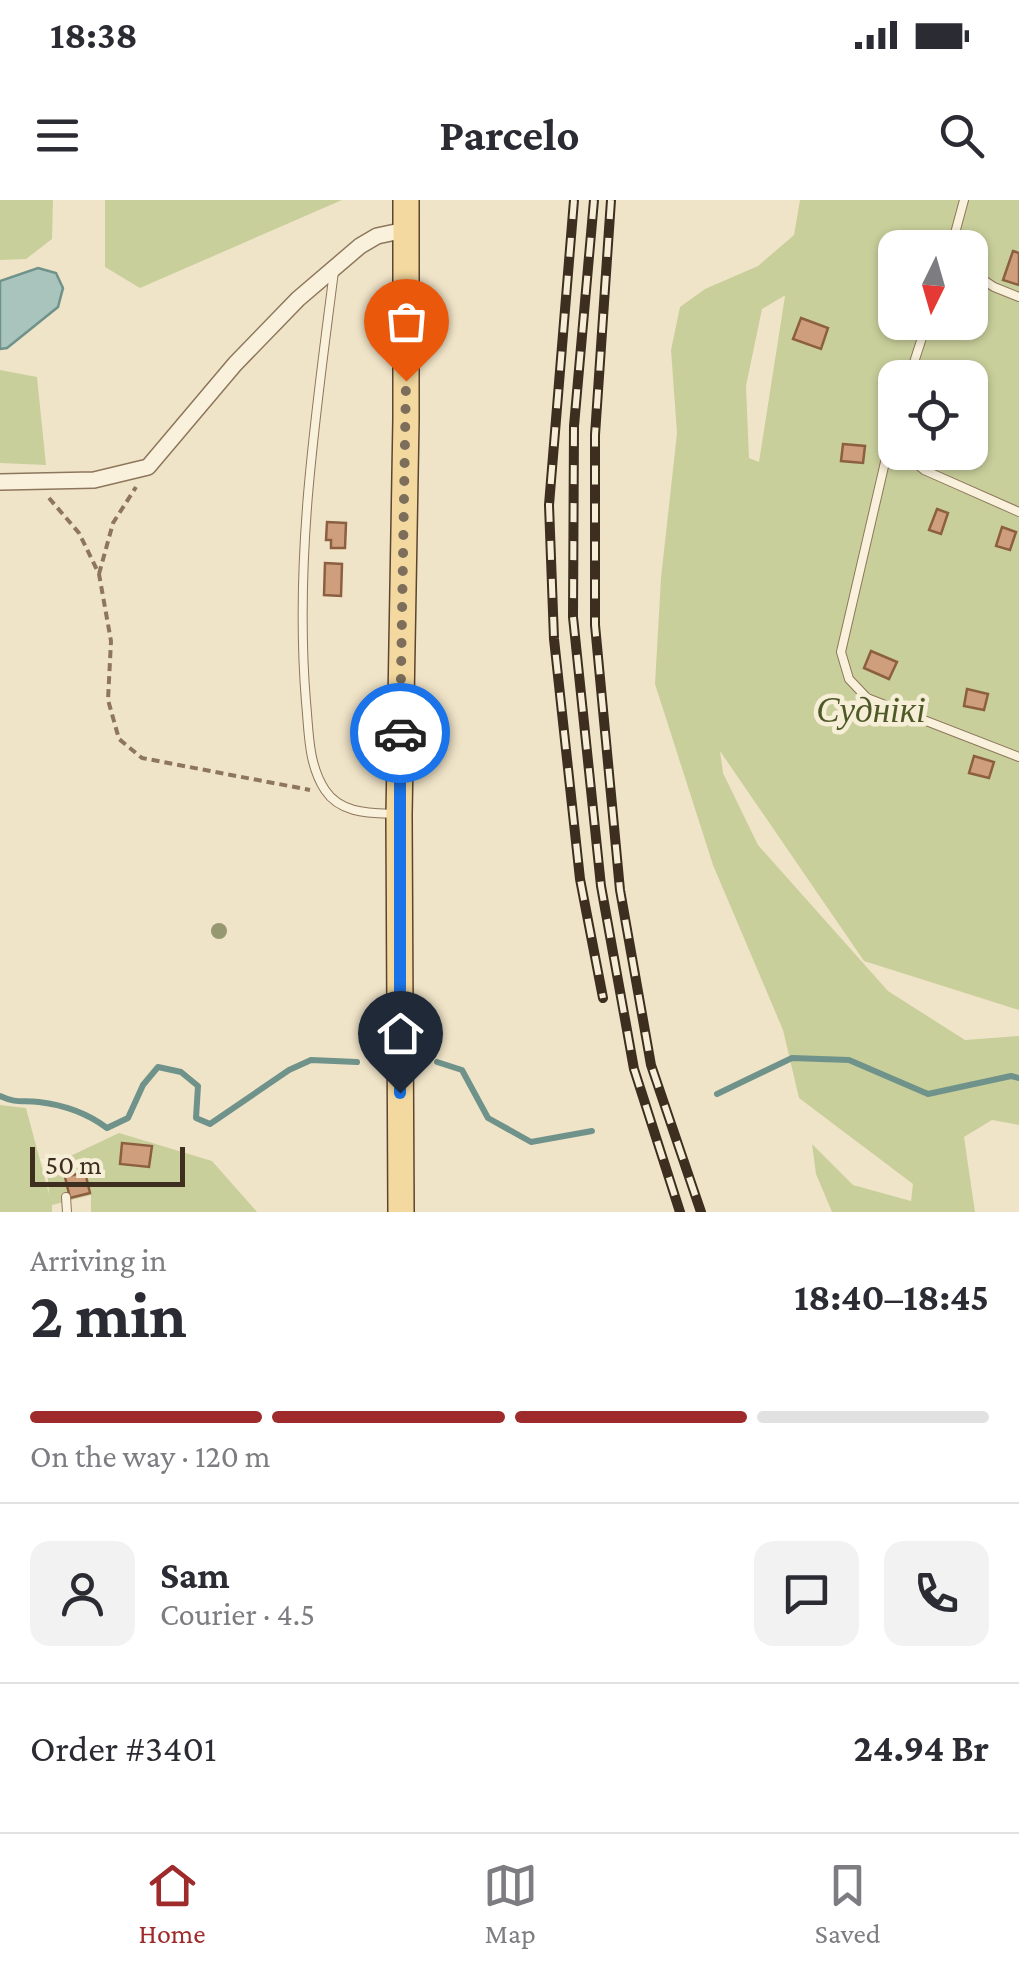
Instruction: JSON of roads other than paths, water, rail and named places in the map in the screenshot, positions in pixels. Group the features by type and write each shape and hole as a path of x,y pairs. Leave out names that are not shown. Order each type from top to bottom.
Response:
{"main road":[{"path":"401,1212 399,815 406,200"}],"street":[{"path":"0,482 94,480 148,467 235,364 335,266 378,236 405,230"}],"lane":[{"path":"956,230 964,200"},
{"path":"335,266 306,498 301,644 311,761 326,793 354,812 399,815"},
{"path":"988,283 1019,297"},
{"path":"885,470 841,652 849,678 866,698 1019,757"},
{"path":"924,470 1019,512"},
{"path":"66,1197 67,1212"}],"water":[{"path":"38,268 56,273 63,288 58,307 7,348 0,349 0,281"}],"waterway":[{"path":"717,1094 792,1058 849,1060 928,1094 1011,1076 1019,1078"},
{"path":"0,1096 66,1108 107,1128 128,1118 143,1085 158,1067 181,1072 198,1086 196,1118 210,1124 289,1070 311,1060 357,1062"},
{"path":"437,1062 462,1070 488,1118 531,1142 592,1131"}],"railway":[{"path":"574,200 549,505 554,639 580,879 603,998"},
{"path":"594,200 574,426 573,617 601,886 634,1069 680,1212"},
{"path":"611,200 595,435 595,625 620,890 651,1065 701,1212"}],"park label":[{"name":"Суднікі","path":"871,710"}]}
